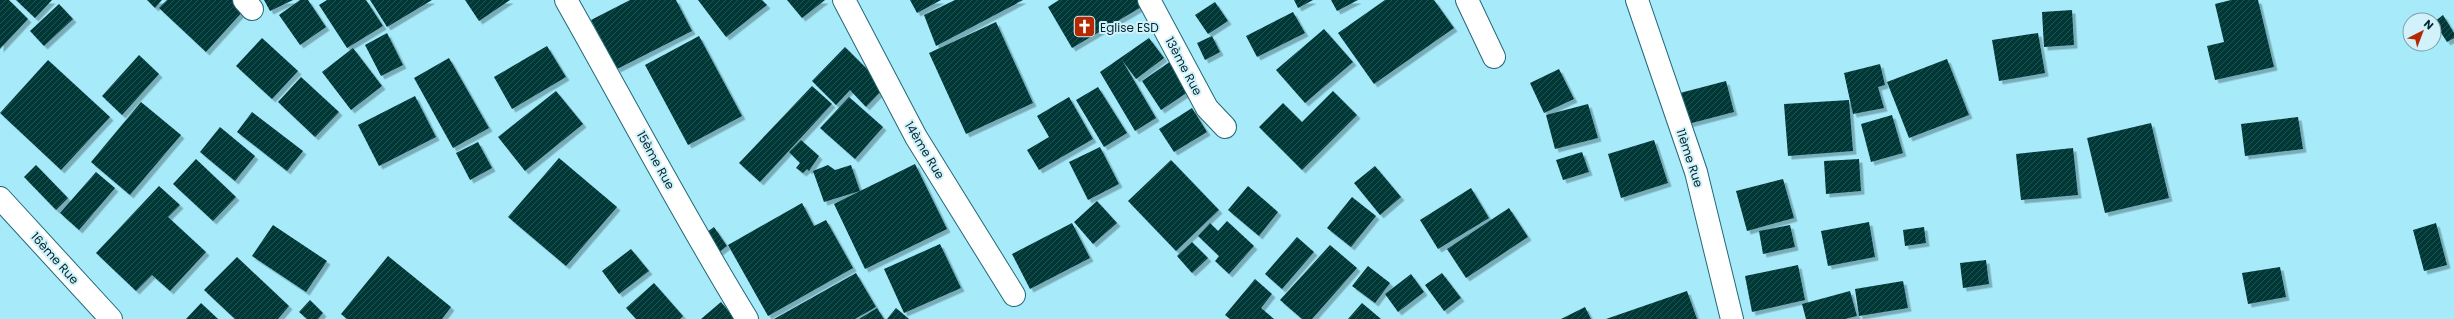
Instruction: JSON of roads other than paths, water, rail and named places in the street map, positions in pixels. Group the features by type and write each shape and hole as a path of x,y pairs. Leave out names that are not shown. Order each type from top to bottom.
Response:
{"street":[{"name":"15ème Rue","path":"566,0 667,179 706,253 747,319"},
{"name":"14ème Rue","path":"844,0 916,137 1014,295"},
{"name":"13ème Rue","path":"1149,0 1207,108 1225,127"},
{"path":"1467,0 1494,57"},
{"name":"11ème Rue","path":"1637,0 1696,172 1732,319"},
{"name":"16ème Rue","path":"0,198 111,319"}],"place":[{"name":"Eglise ESD","path":"1084,27"}]}
